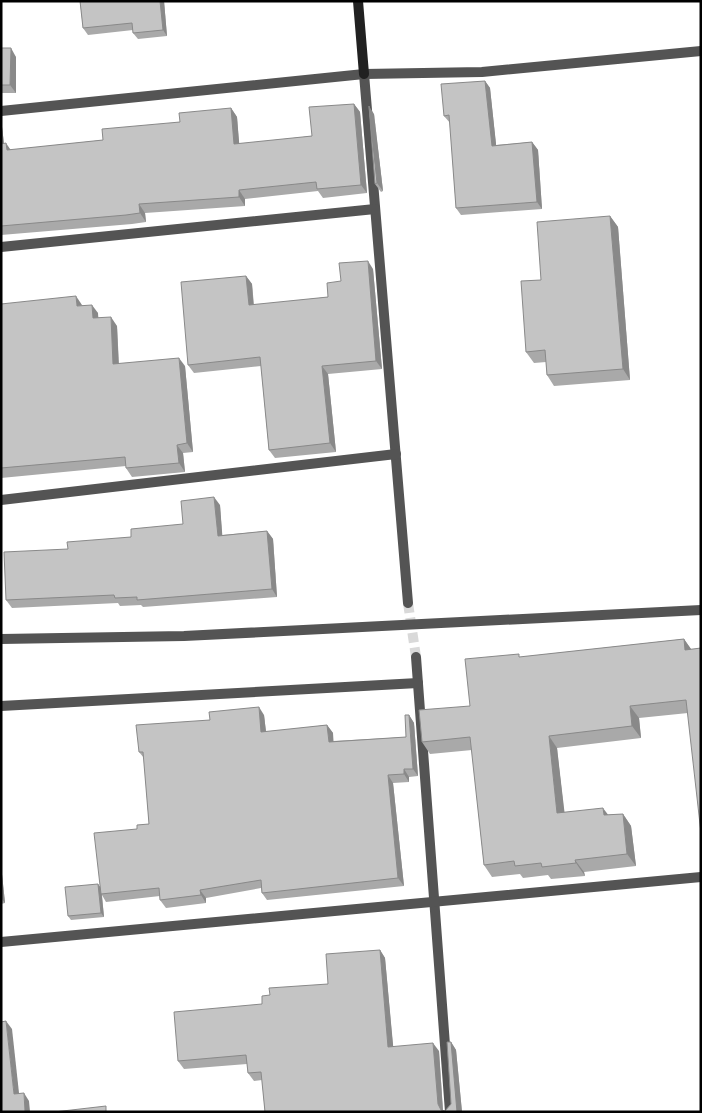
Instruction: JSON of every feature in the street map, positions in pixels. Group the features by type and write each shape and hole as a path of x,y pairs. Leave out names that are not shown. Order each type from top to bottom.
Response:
{"street":[{"path":"358,1 408,603"},
{"path":"1,111 364,74 482,72 701,51"},
{"path":"1,247 375,209"},
{"path":"1,500 396,454"},
{"path":"1,639 184,636 701,610"},
{"path":"416,657 450,1112"},
{"path":"1,706 418,684"},
{"path":"1,942 701,877"}],"building":[{"path":"80,1 160,1 163,30 133,33 132,23 83,28"},
{"path":"1,48 11,48 10,85 1,85"},
{"path":"485,81 492,146 532,142 537,202 456,208 449,115 444,116 441,84"},
{"path":"354,104 361,185 317,189 316,182 239,190 239,197 139,204 140,213 1,226 1,144 6,143 7,150 103,140 102,129 180,122 179,113 231,108 234,144 312,136 309,107"},
{"path":"369,106 377,183 375,184"},
{"path":"610,216 623,369 547,375 545,350 526,352 521,281 541,280 537,222"},
{"path":"368,261 376,361 322,366 330,443 269,450 260,357 188,365 181,282 246,276 249,305 328,297 327,283 341,281 339,263"},
{"path":"76,296 77,306 92,305 93,318 111,317 113,364 179,358 187,443 177,445 179,463 126,468 125,457 1,468 1,304"},
{"path":"214,497 218,536 267,531 272,589 137,600 137,597 115,598 114,595 6,600 4,552 68,549 67,542 131,537 131,529 183,524 181,501"},
{"path":"684,639 685,650 701,648 701,833 686,700 630,706 632,726 549,736 557,813 603,808 604,815 623,814 627,854 575,860 576,863 542,867 541,863 515,866 514,861 484,865 470,737 422,742 419,710 470,706 465,659 519,654 519,657"},
{"path":"259,707 261,732 327,725 329,742 406,737 405,715 409,715 413,769 404,769 404,774 388,775 398,878 262,893 261,880 200,890 201,895 160,900 159,888 101,894 94,833 137,829 137,825 149,824 143,752 139,752 136,725 210,720 209,712"},
{"path":"98,884 101,913 68,916 65,887"},
{"path":"380,950 388,1047 433,1043 438,1104 441,1110 445,1111 451,1104 447,1042 451,1042 457,1112 265,1112 261,1072 248,1073 246,1055 178,1061 174,1012 262,1004 262,996 270,995 269,988 328,984 326,954"},
{"path":"6,1021 14,1094 24,1093 25,1112 1,1112 1,1022"},
{"path":"106,1106 106,1112 54,1112"}],"tunnel":[{"path":"408,603 416,657"}]}
